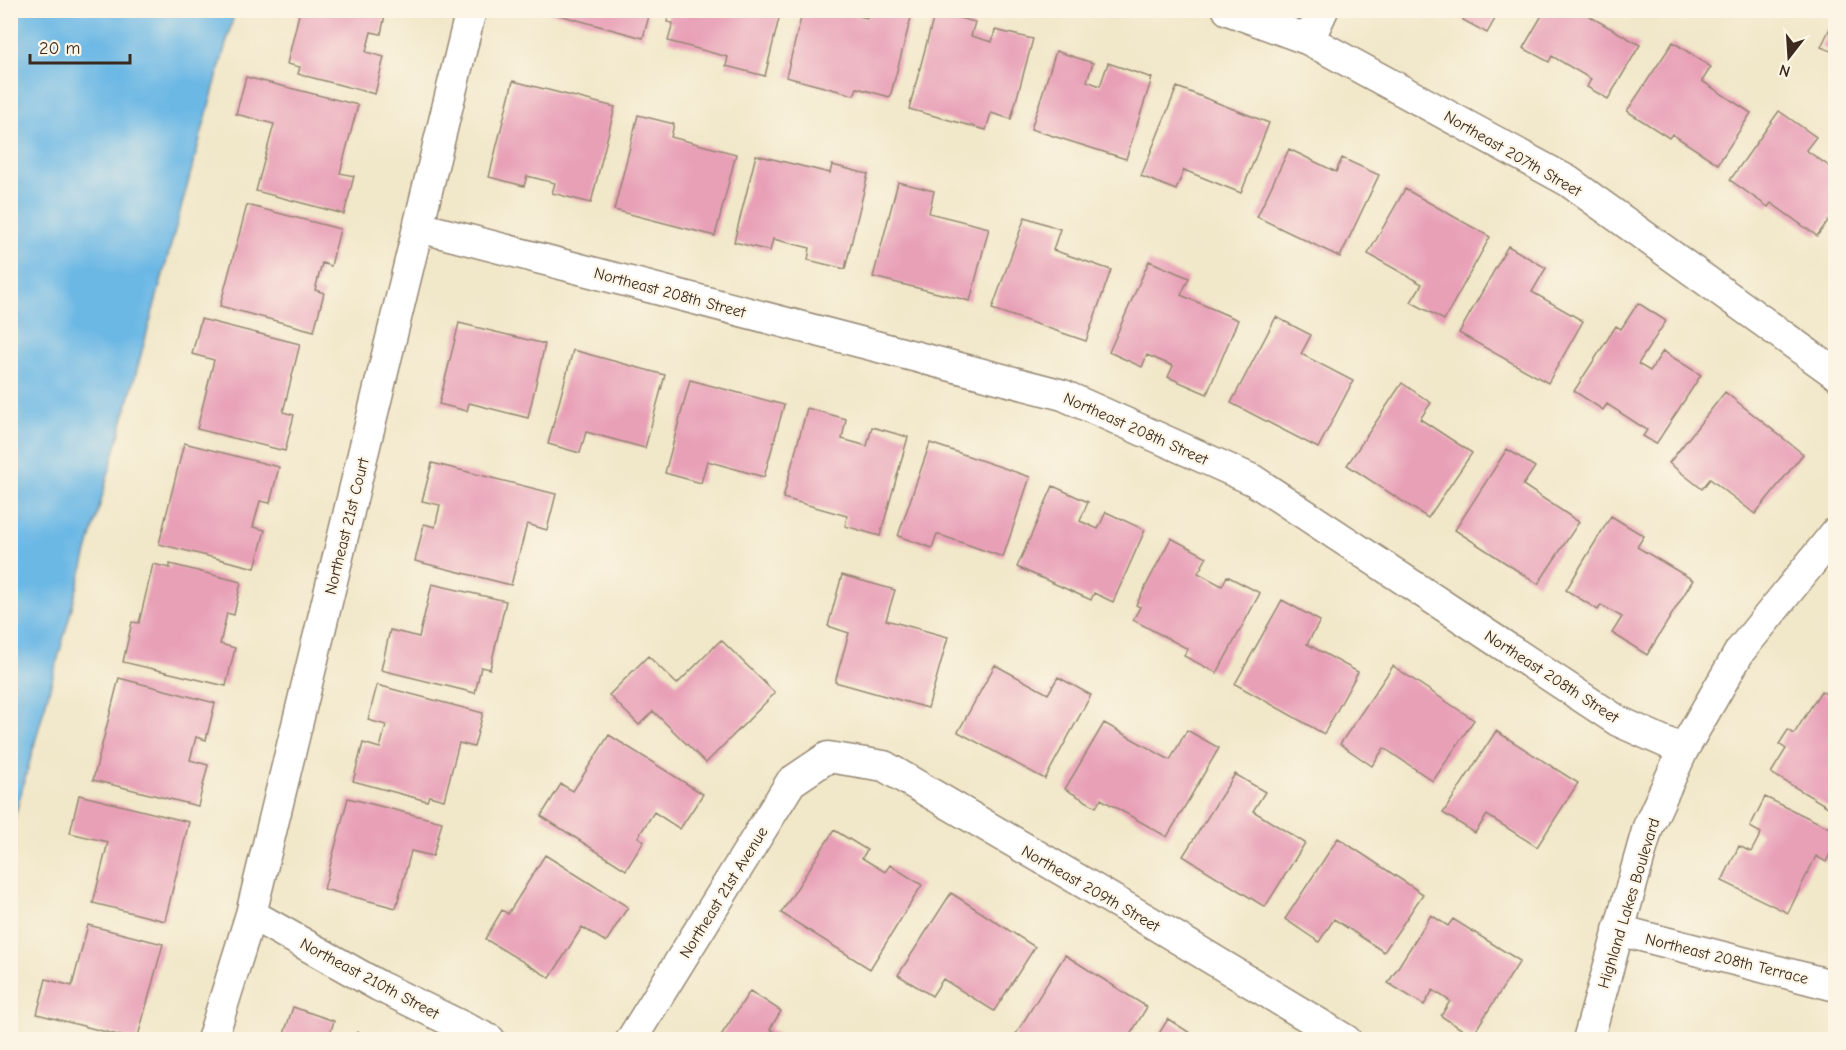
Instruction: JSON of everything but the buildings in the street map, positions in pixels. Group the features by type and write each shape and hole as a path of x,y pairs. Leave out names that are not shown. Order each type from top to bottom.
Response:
{"street":[{"name":"Northeast 21st Court","path":"212,1040 251,914 471,10"},
{"name":"Northeast 207th Street","path":"1228,10 1309,40 1568,181 1836,374"},
{"path":"1309,40 1323,10"},
{"name":"Northeast 208th Street","path":"419,227 1063,394 1253,480 1618,721 1683,750"},
{"name":"Highland Lakes Boulevard","path":"1588,1040 1648,827 1683,750 1740,651 1836,532"},
{"name":"Northeast 21st Avenue","path":"631,1040 791,782 828,757"},
{"name":"Northeast 209th Street","path":"828,757 884,766 1154,924 1346,1040"},
{"name":"Northeast 210th Street","path":"251,914 379,986 490,1040"},
{"name":"Northeast 208th Terrace","path":"1618,930 1836,986"}],"water":[{"path":"10,11 235,11 11,830"}]}
